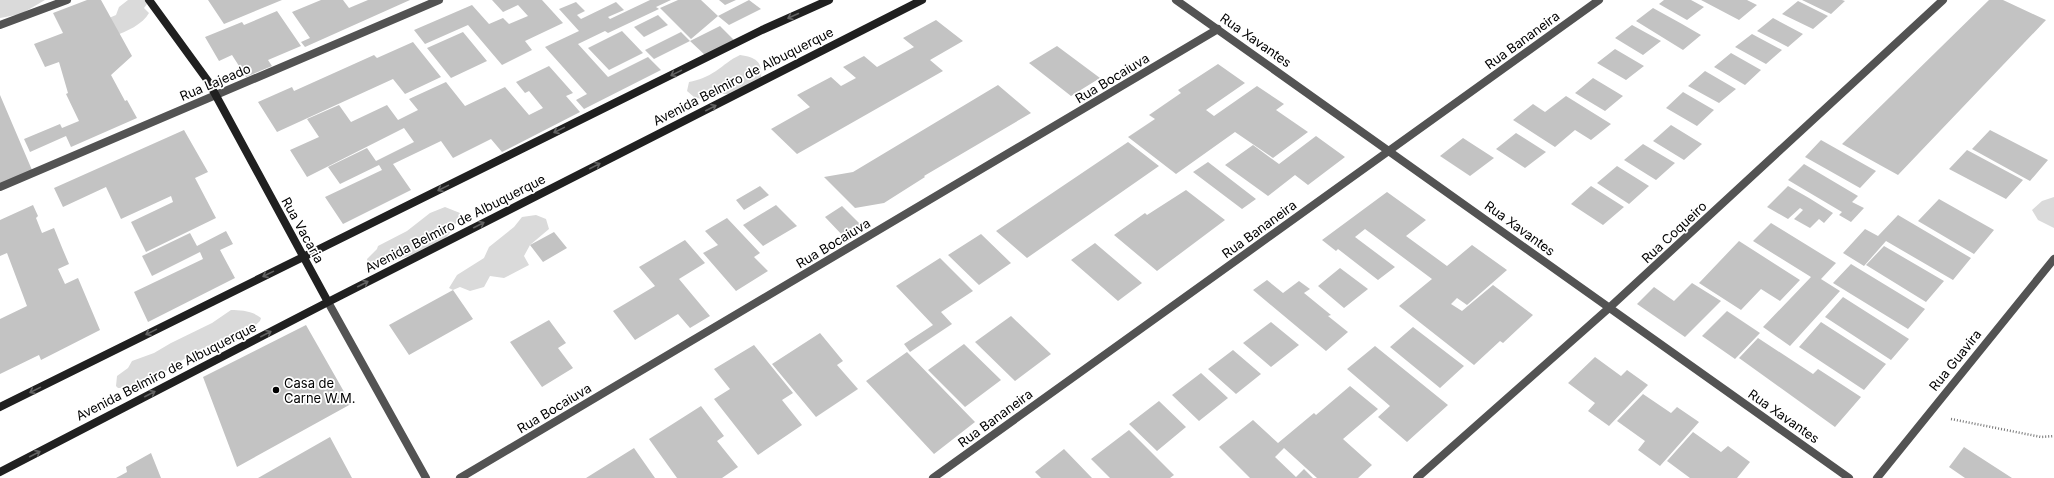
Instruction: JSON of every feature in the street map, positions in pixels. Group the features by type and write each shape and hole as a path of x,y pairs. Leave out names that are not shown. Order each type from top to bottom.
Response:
{"main road":[{"name":"Rua Vacaria","path":"149,0 208,81 328,302"},
{"path":"0,407 762,30 828,0"},
{"name":"Avenida Belmiro de Albuquerque","path":"0,472 328,302 922,0"}],"street":[{"path":"0,25 67,0"},
{"name":"Rua Lajeado","path":"0,187 439,0"},
{"name":"Rua Xavantes","path":"1176,0 1849,478"},
{"name":"Rua Bananeira","path":"933,478 1599,0"},
{"name":"Rua Coqueiro","path":"1417,478 1609,308 1943,0"},
{"name":"Rua Bocaiuva","path":"460,478 1218,29"},
{"name":"Rua Guavira","path":"1877,478 2054,259"},
{"name":"Rua Vacaria","path":"328,302 426,478"}],"path":[{"path":"1930,413 2041,438 2054,436"}],"shaded area":[{"path":"0,0 45,0 21,14 0,18"},
{"path":"128,0 146,0 147,4 144,8 149,13 143,21 129,30 114,36 109,18 116,15 119,7"},
{"path":"740,55 753,58 759,64 761,68 760,86 739,95 714,93 705,100 694,97 687,91 689,82 709,75"},
{"path":"2054,197 2054,228 2038,220 2032,210 2042,201"},
{"path":"445,207 460,213 450,233 437,245 369,269 367,259 378,246 407,231 430,213"},
{"path":"536,215 546,219 549,229 530,245 524,256 529,265 504,278 490,276 484,287 470,291 460,287 453,290 449,288 457,275 484,258 489,247 514,227 522,217"},
{"path":"231,310 251,312 261,318 260,321 247,333 233,343 222,347 207,347 201,349 151,380 129,387 118,388 116,386 117,376 128,368 132,361 154,353 212,323"}],"building":[{"path":"87,0 101,0 132,56 111,75 125,101 127,100 137,118 71,147 66,136 30,152 24,139 60,124 62,128 79,121 66,94 68,93 59,62 45,67 34,44 63,33 53,13"},
{"path":"208,0 282,0 224,24"},
{"path":"321,0 343,0 349,8 368,0 410,0 305,47 301,42 310,38 292,12"},
{"path":"492,0 542,0 563,23 525,41 532,50 502,65 468,25 425,44 414,30 472,5 489,24 503,18 509,24 528,16 518,5 503,12"},
{"path":"650,0 671,0 656,7 659,9 608,33 605,31 578,44 608,77 648,57 661,70 584,109 576,100 587,94 545,47 579,31 559,9 576,2 585,11 577,15 581,19 616,2 624,10 608,17 610,19"},
{"path":"678,0 701,0 718,16 691,39 660,8"},
{"path":"719,0 736,0 725,5"},
{"path":"749,0 761,9 729,25 718,16"},
{"path":"1664,0 1691,0 1704,7 1687,20 1659,4"},
{"path":"1701,0 1747,0 1757,5 1739,20"},
{"path":"1802,0 1842,0 1845,1 1831,14"},
{"path":"1989,0 2003,0 2046,20 1898,175 1842,144"},
{"path":"1798,1 1828,16 1813,29 1782,14"},
{"path":"1653,8 1701,35 1683,50 1636,21"},
{"path":"277,11 301,46 268,60 272,66 246,77 232,55 219,61 205,37 242,22 244,25"},
{"path":"658,15 668,25 644,37 634,27"},
{"path":"1773,18 1803,34 1788,47 1757,31"},
{"path":"936,20 963,41 930,60 943,71 797,154 771,129 810,107 797,95 831,77 841,86 856,78 843,67 864,56 877,67 914,47 903,38"},
{"path":"1632,25 1661,41 1643,55 1615,38"},
{"path":"720,26 735,41 706,56 690,41"},
{"path":"622,31 643,53 609,70 588,48"},
{"path":"463,32 487,61 451,78 427,48"},
{"path":"681,32 690,41 654,59 645,50"},
{"path":"1752,34 1782,50 1766,64 1735,47"},
{"path":"413,42 441,77 405,94 393,79 277,132 258,102 292,87 294,91 374,55 377,58"},
{"path":"1057,46 1100,78 1071,96 1029,63"},
{"path":"1615,49 1644,66 1626,80 1597,63"},
{"path":"1731,53 1761,70 1745,85 1714,67"},
{"path":"1218,64 1245,83 1206,110 1214,116 1257,86 1284,104 1276,110 1308,132 1273,158 1235,132 1176,174 1128,137 1155,119 1149,115 1181,93 1178,90"},
{"path":"549,66 573,93 566,96 580,112 502,152 491,139 453,158 441,141 393,164 411,190 343,224 325,197 382,170 379,165 340,184 328,167 367,148 376,161 414,142 404,128 307,177 290,150 319,137 307,119 339,105 351,122 387,105 398,120 418,110 409,99 446,82 465,106 505,87 529,115 543,108 529,91 525,93 516,82"},
{"path":"1705,71 1736,89 1719,103 1688,86"},
{"path":"1593,78 1623,96 1605,111 1575,93"},
{"path":"998,85 1031,113 924,176 925,177 884,203 855,208 824,177 853,172"},
{"path":"1683,92 1714,110 1697,126 1666,108"},
{"path":"0,95 32,170 0,184"},
{"path":"1566,96 1611,124 1591,140 1575,130 1555,147 1513,120 1533,104 1545,112"},
{"path":"1671,125 1702,144 1684,160 1653,141"},
{"path":"184,130 208,172 195,178 216,218 146,252 131,222 173,202 171,196 121,219 106,187 63,207 54,188"},
{"path":"1990,130 2048,160 2030,181 1972,149"},
{"path":"1516,133 1546,152 1525,168 1496,149"},
{"path":"1316,136 1345,157 1308,185 1295,175 1268,196 1225,165 1253,145 1279,164"},
{"path":"1463,138 1494,158 1470,176 1440,156"},
{"path":"1821,140 1876,171 1860,188 1805,157"},
{"path":"1128,142 1159,166 1027,258 996,231"},
{"path":"1643,144 1675,163 1656,180 1624,160"},
{"path":"1967,150 2023,180 2006,199 1949,169"},
{"path":"1208,162 1256,199 1242,209 1193,172"},
{"path":"1804,164 1858,196 1852,202 1864,208 1851,222 1839,215 1842,212 1788,180"},
{"path":"1617,166 1649,186 1629,204 1597,183"},
{"path":"760,186 769,195 744,210 736,200"},
{"path":"1591,186 1624,207 1603,225 1571,204"},
{"path":"1788,186 1833,213 1824,223 1819,219 1810,228 1794,219 1803,210 1800,208 1788,219 1767,207"},
{"path":"1186,190 1225,220 1157,271 1114,235 1145,213 1147,215"},
{"path":"1387,192 1426,220 1406,236 1447,266 1472,245 1507,270 1467,305 1457,298 1451,304 1462,311 1493,285 1533,315 1503,343 1500,341 1474,365 1399,306 1432,279 1365,229 1355,237 1395,267 1378,280 1338,249 1336,251 1322,240"},
{"path":"1939,199 1994,230 1974,254 1918,221"},
{"path":"33,205 38,216 36,218 42,233 54,228 69,264 58,269 65,284 78,278 100,330 41,360 39,355 0,374 0,319 27,306 7,253 0,256 0,220"},
{"path":"776,205 797,226 763,246 743,225"},
{"path":"842,206 863,227 845,238 825,217"},
{"path":"1898,215 1971,258 1953,280 1886,241 1864,266 1843,253 1865,229 1878,236"},
{"path":"727,218 760,253 754,257 768,271 736,291 703,253 718,245 705,231"},
{"path":"1771,223 1836,263 1821,279 1840,291 1790,346 1763,327 1811,277 1753,241"},
{"path":"226,231 233,244 220,250 235,278 148,322 134,292 203,259 200,252 152,276 142,256 190,233 197,246"},
{"path":"554,232 567,248 543,262 530,245"},
{"path":"981,234 1011,263 979,285 948,255"},
{"path":"685,240 705,263 679,279 710,316 690,328 678,314 635,340 613,311 655,286 639,267"},
{"path":"1739,241 1800,280 1780,301 1761,289 1741,310 1699,283"},
{"path":"1095,243 1142,283 1118,301 1071,260"},
{"path":"1884,246 1944,281 1926,302 1866,265"},
{"path":"940,258 973,291 941,312 952,324 910,352 904,344 933,325 896,286"},
{"path":"1851,264 1925,309 1908,329 1833,283"},
{"path":"1340,268 1368,289 1344,308 1318,286"},
{"path":"1267,280 1283,293 1299,281 1310,289 1304,293 1331,315 1328,316 1348,332 1326,351 1253,290"},
{"path":"1692,283 1721,301 1685,337 1637,304 1654,287 1674,301"},
{"path":"453,290 473,319 409,355 389,325"},
{"path":"1843,297 1909,339 1891,360 1825,317"},
{"path":"1727,311 1760,333 1735,359 1702,336"},
{"path":"1011,316 1051,354 1015,381 975,342"},
{"path":"549,320 566,343 558,348 573,368 542,387 510,342"},
{"path":"1271,322 1299,345 1271,367 1243,343"},
{"path":"1821,322 1886,364 1864,390 1799,347"},
{"name":"Casa de Carne W.M.","path":"306,325 351,404 237,467 203,377"},
{"path":"1413,327 1464,366 1440,388 1390,347"},
{"path":"820,333 843,361 837,365 858,389 816,417 772,364"},
{"path":"1758,338 1813,374 1818,369 1861,397 1835,427 1739,358"},
{"path":"964,344 1001,380 965,407 928,370"},
{"path":"754,345 793,393 782,400 802,425 758,455 714,399 730,389 714,369"},
{"path":"1375,346 1448,405 1407,442 1378,417 1390,406 1347,369"},
{"path":"1233,350 1261,374 1236,394 1208,369"},
{"path":"907,352 975,422 934,454 866,381"},
{"path":"1595,357 1621,376 1627,370 1648,385 1609,426 1588,411 1595,403 1568,383"},
{"path":"1201,373 1228,398 1199,421 1172,395"},
{"path":"1350,386 1378,409 1343,439 1372,465 1358,478 1317,478 1284,448 1275,457 1296,477 1304,469 1313,478 1250,478 1219,447 1253,420 1278,443 1314,413 1316,415"},
{"path":"1643,394 1671,413 1677,407 1699,422 1660,466 1638,450 1645,441 1617,421"},
{"path":"1159,401 1186,427 1157,451 1129,424"},
{"path":"701,406 724,436 717,441 738,467 722,478 677,478 649,439"},
{"path":"1129,430 1174,475 1170,478 1110,478 1091,459"},
{"path":"1693,432 1721,452 1728,446 1750,462 1737,478 1690,478 1667,461"},
{"path":"330,437 352,478 258,478"},
{"path":"1964,447 2012,478 1965,478 1949,467"},
{"path":"634,448 655,478 586,478"},
{"path":"1064,449 1092,478 1041,478 1035,472"},
{"path":"151,453 161,478 116,478 127,472 126,467"}],"place":[{"name":"Casa de Carne W.M.","path":"276,390"}]}
